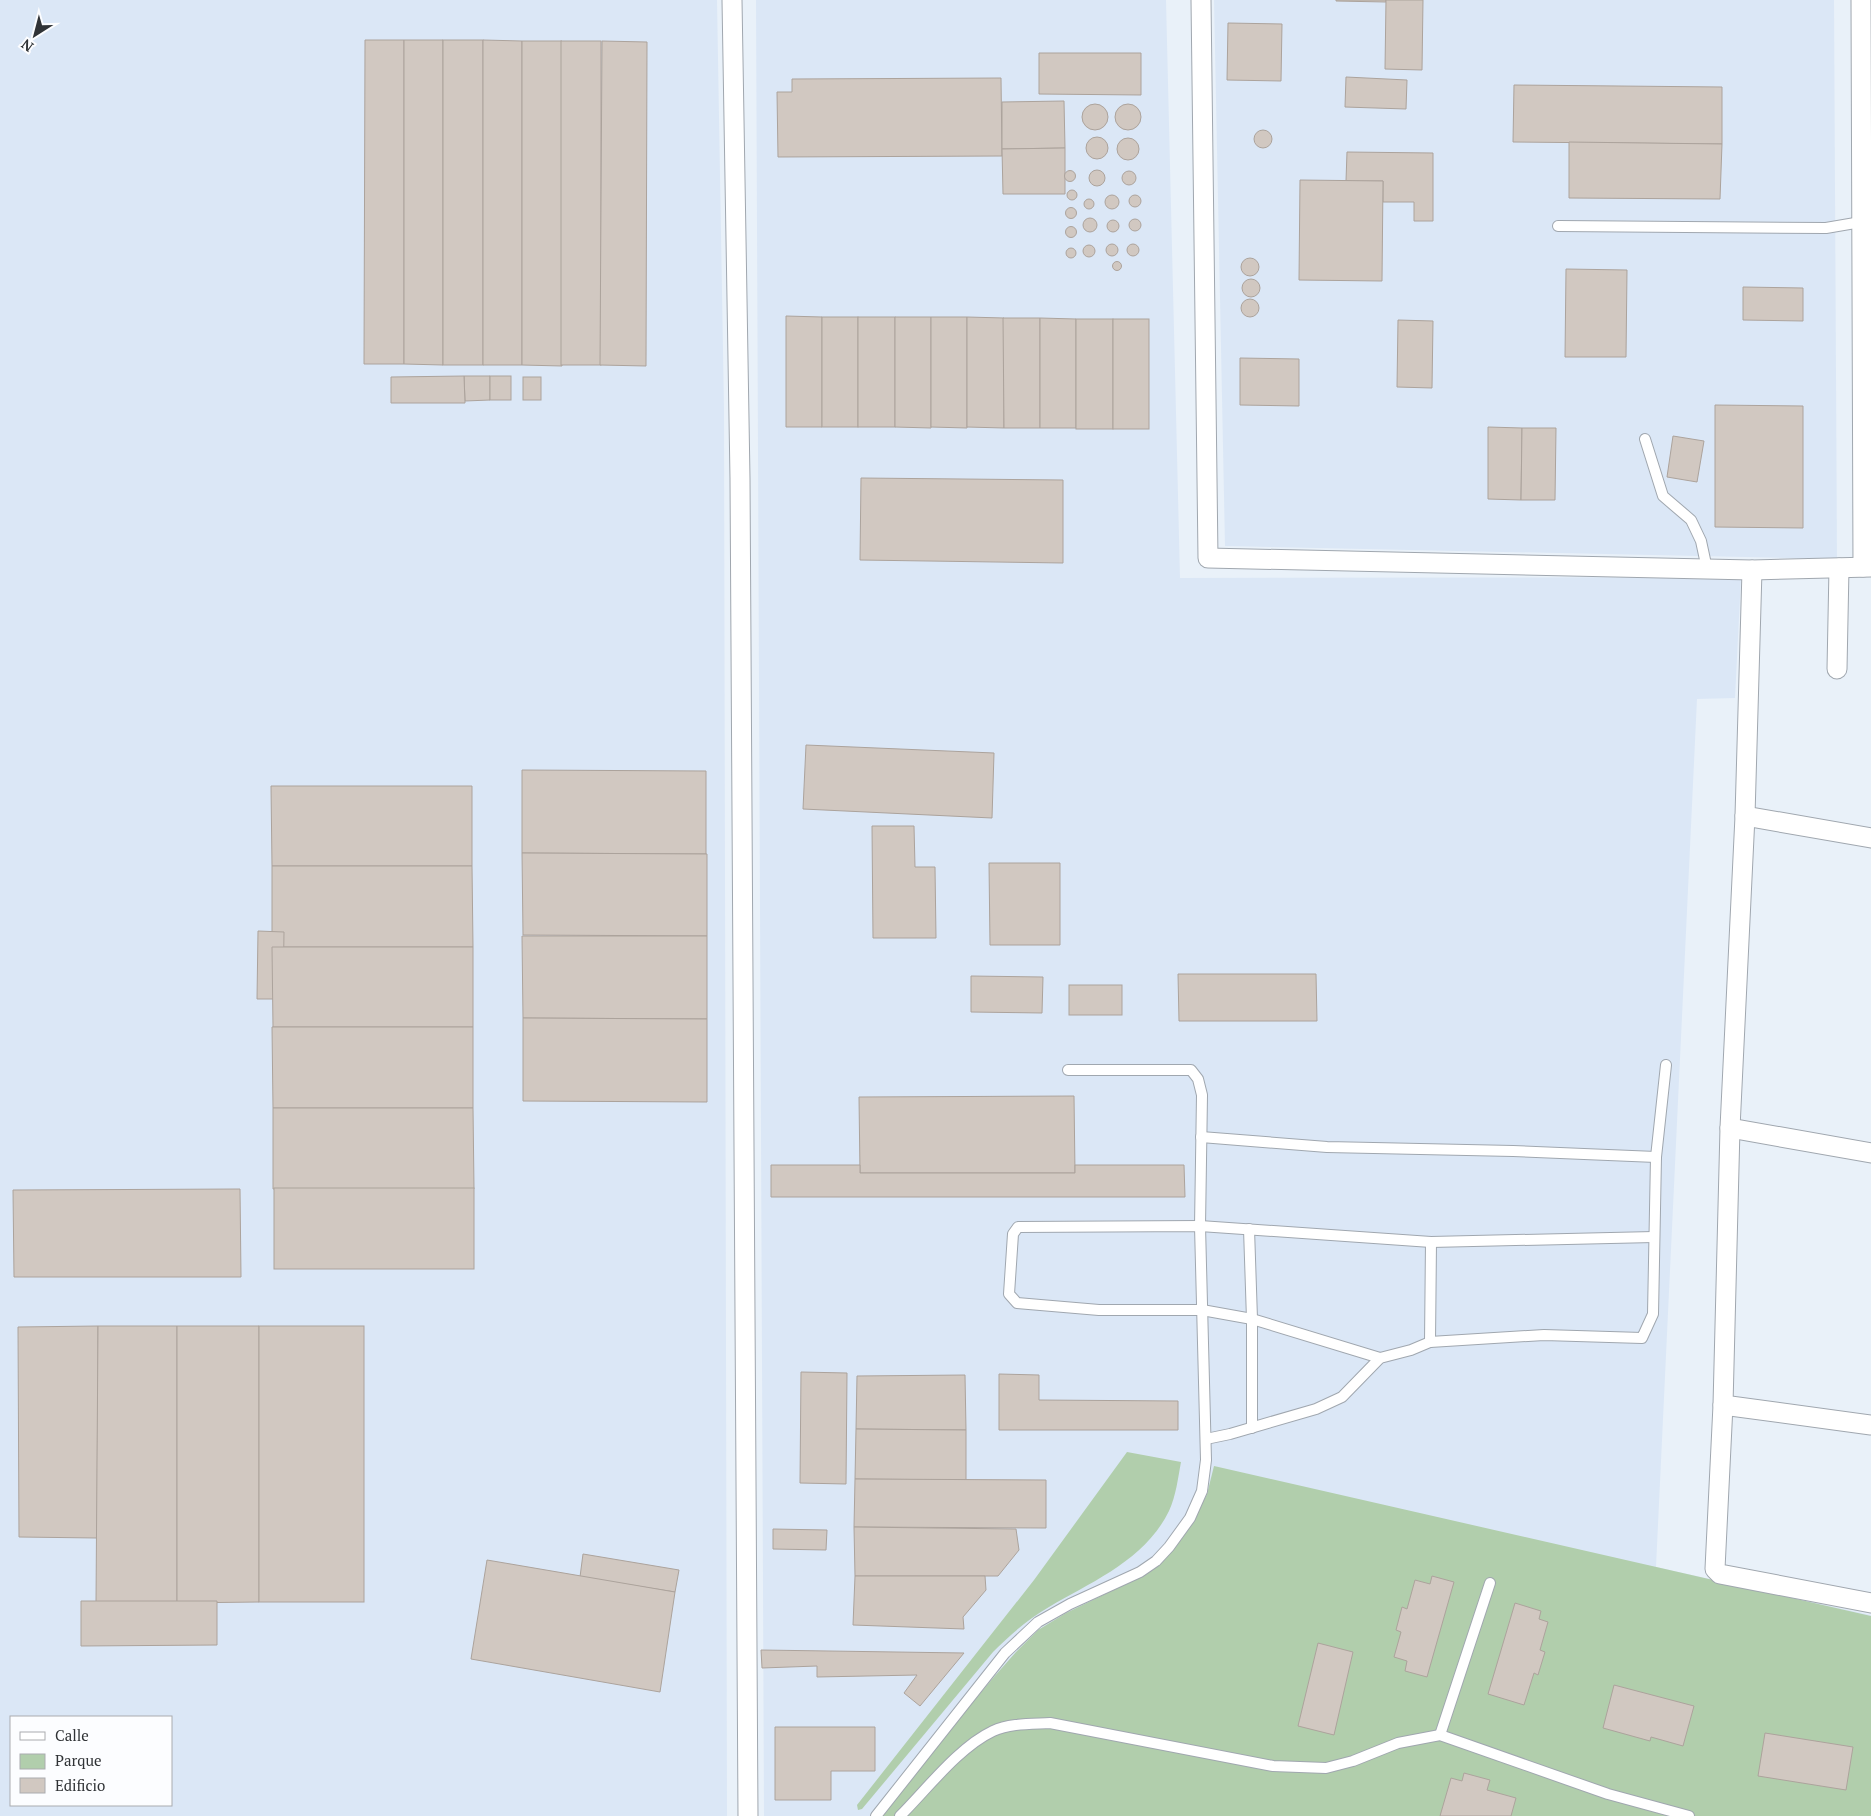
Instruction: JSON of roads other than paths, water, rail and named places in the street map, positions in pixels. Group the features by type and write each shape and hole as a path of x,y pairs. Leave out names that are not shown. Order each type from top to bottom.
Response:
{"street":[{"path":"732,0 740,478 748,1816"},
{"path":"1201,0 1208,558 1707,570 1867,567 1861,222 1861,0"},
{"path":"1838,669 1839,568"},
{"path":"1752,570 1744,816 1730,1128 1723,1405 1715,1569 1720,1574 1871,1603"},
{"path":"1744,816 1871,838"},
{"path":"1730,1128 1871,1154"},
{"path":"1723,1405 1871,1425"}],"lane":[{"path":"1558,226 1826,228 1861,222"},
{"path":"1644,439 1663,496 1690,520 1701,541 1707,570"},
{"path":"1206,1439 1316,1409 1342,1397 1380,1358 1411,1350 1430,1342 1544,1335 1642,1338 1652,1314 1656,1157 1666,1066"},
{"path":"876,1816 1004,1654 1038,1622 1070,1604 1140,1572 1156,1561 1190,1518 1202,1491 1205,1474 1206,1439 1200,1226 1202,1095 1198,1079 1191,1070 1068,1070"},
{"path":"1201,1137 1327,1147 1514,1151 1656,1157"},
{"path":"1380,1358 1252,1319 1202,1310 1099,1310 1017,1304 1009,1294 1013,1234 1018,1227 1200,1226 1431,1242 1654,1237"},
{"path":"1249,1229 1252,1319 1252,1428"},
{"path":"1430,1342 1431,1242"},
{"path":"1440,1735 1490,1583"},
{"path":"900,1816 970,1745 995,1730 1019,1725 1050,1723 1273,1766 1326,1768 1353,1761 1398,1743 1440,1735 1608,1794 1689,1816"}]}
